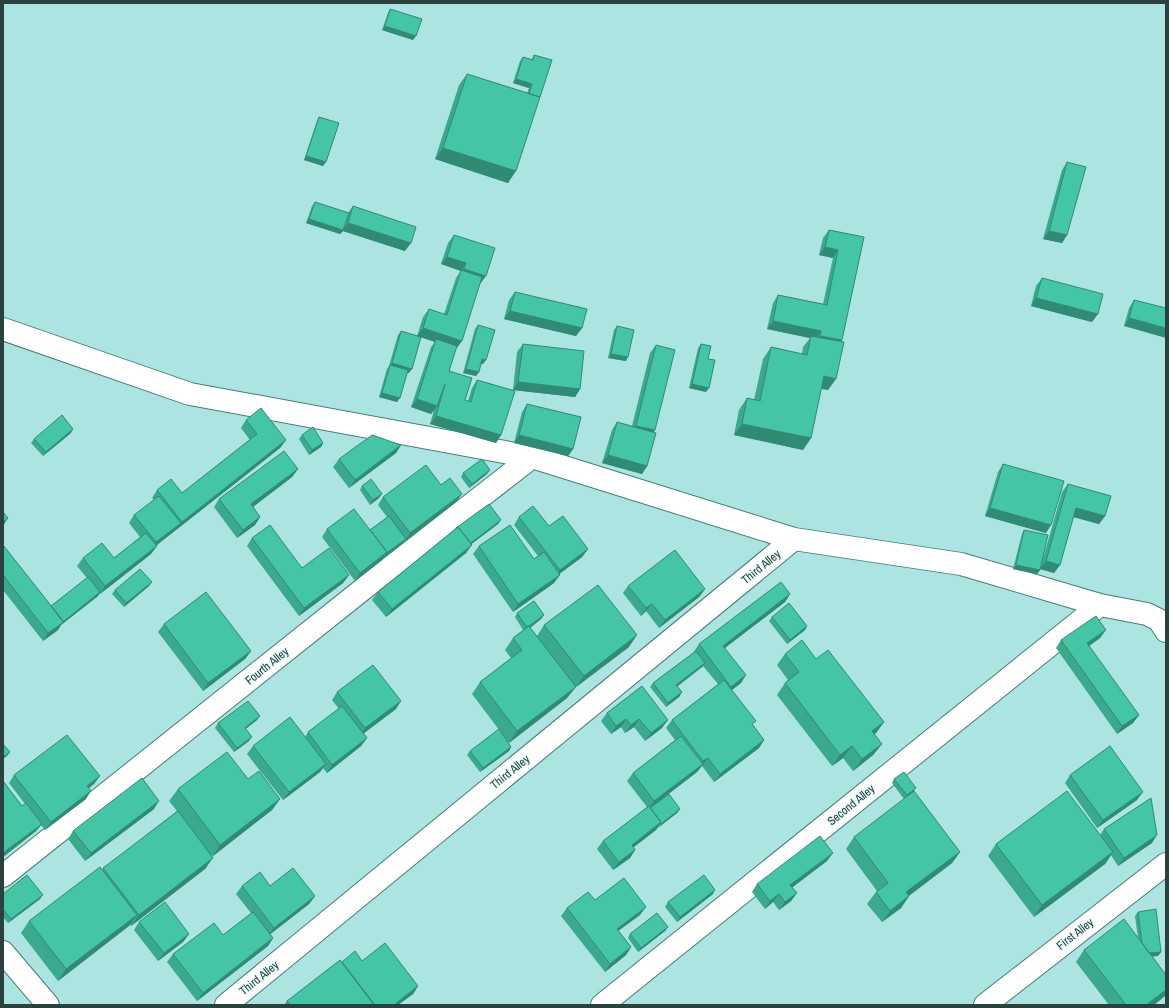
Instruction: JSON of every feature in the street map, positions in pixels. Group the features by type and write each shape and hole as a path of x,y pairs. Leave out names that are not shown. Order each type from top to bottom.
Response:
{"street":[{"path":"3,329 190,394 532,457 794,539 961,564 1100,605 1147,614 1159,620 1166,631"},
{"name":"Fourth Alley","path":"3,876 532,457"},
{"name":"Third Alley","path":"226,1005 794,539"},
{"name":"Second Alley","path":"602,1005 1100,605"},
{"name":"First Alley","path":"985,1005 1166,864"},
{"path":"3,952 48,1005"}],"building":[{"path":"390,9 422,19 416,36 385,26"},
{"path":"534,55 552,60 540,97 529,94 532,84 516,79 523,57 533,60"},
{"path":"467,74 540,97 516,171 443,148"},
{"path":"319,117 339,123 326,162 306,156"},
{"path":"1067,162 1086,167 1067,235 1049,231"},
{"path":"315,202 349,213 343,230 309,219"},
{"path":"353,206 416,227 411,243 348,223"},
{"path":"829,230 864,237 842,340 820,336 821,331 773,321 778,295 827,305 838,250 825,247"},
{"path":"454,235 495,248 486,276 464,269 466,263 447,257"},
{"path":"461,270 482,277 462,341 423,328 429,309 447,315"},
{"path":"1042,278 1103,294 1098,314 1036,298"},
{"path":"515,292 587,309 582,328 510,311"},
{"path":"1134,300 1166,308 1166,328 1129,318"},
{"path":"478,325 495,330 486,360 482,359 479,372 466,369"},
{"path":"617,326 634,330 628,357 611,354"},
{"path":"401,331 421,337 412,369 392,363"},
{"path":"811,336 844,342 836,379 824,376 811,438 742,424 747,398 760,401 771,347 807,355"},
{"path":"436,339 457,346 449,371 472,378 465,400 471,402 477,380 515,391 501,435 436,416 445,384 437,406 417,399"},
{"path":"523,344 584,351 580,389 518,382"},
{"path":"701,344 711,346 708,359 715,360 709,388 692,384"},
{"path":"656,345 675,350 655,430 636,426"},
{"path":"390,365 408,370 400,398 382,393"},
{"path":"527,404 581,417 573,449 519,435"},
{"path":"261,408 286,440 182,522 157,490 171,479 182,493 257,434 246,420"},
{"path":"62,415 73,429 46,452 34,439"},
{"path":"617,422 656,433 647,466 608,455"},
{"path":"313,427 323,443 312,450 302,435"},
{"path":"372,435 401,445 355,480 339,459"},
{"path":"284,451 298,469 251,504 260,517 243,530 219,499"},
{"path":"482,459 490,470 472,484 463,473"},
{"path":"1003,464 1064,481 1051,525 990,508"},
{"path":"426,465 441,485 450,478 462,494 410,533 383,497"},
{"path":"371,479 382,494 373,500 362,486"},
{"path":"1068,484 1111,496 1105,516 1076,508 1060,565 1046,561"},
{"path":"159,496 181,523 156,542 134,515"},
{"path":"489,504 501,520 471,543 458,527 456,528"},
{"path":"533,506 549,526 563,516 588,549 560,570 519,517"},
{"path":"354,509 387,552 360,573 327,529"},
{"path":"3,512 8,518 3,522"},
{"path":"389,516 406,539 385,554 387,552 370,530"},
{"path":"270,525 302,568 329,548 349,575 304,608 252,538"},
{"path":"510,525 534,559 544,552 560,575 518,604 479,546"},
{"path":"458,527 472,545 392,609 378,592"},
{"path":"1024,530 1048,535 1040,570 1016,565"},
{"path":"146,533 157,546 105,586 83,558 102,543 114,558"},
{"path":"3,545 64,622 48,633 3,575"},
{"path":"675,550 705,589 665,620 652,604 646,608 628,586"},
{"path":"140,569 152,582 126,603 115,590"},
{"path":"88,577 100,592 63,622 51,606"},
{"path":"781,582 790,594 723,646 746,675 731,687 699,644"},
{"path":"598,585 637,635 584,676 544,625"},
{"path":"206,592 251,651 208,683 164,624"},
{"path":"534,601 544,615 527,627 517,613"},
{"path":"789,603 807,626 790,640 772,617"},
{"path":"1096,616 1106,630 1087,643 1139,715 1122,726 1061,640"},
{"path":"529,626 576,687 517,731 480,682 522,650 513,638"},
{"path":"802,640 816,659 828,650 884,722 872,731 882,744 862,759 852,746 840,755 785,683 799,672 785,654"},
{"path":"696,651 705,663 676,685 682,692 668,703 653,683"},
{"path":"373,665 401,701 365,728 337,692"},
{"path":"724,680 756,721 752,724 764,740 720,774 708,758 703,761 672,720"},
{"path":"642,686 668,720 651,733 639,719 631,725 626,719 616,726 607,713"},
{"path":"248,701 260,716 245,728 252,737 237,748 218,723"},
{"path":"342,706 367,738 332,765 308,732"},
{"path":"290,717 326,764 289,792 253,746"},
{"path":"499,729 511,747 483,768 470,751"},
{"path":"67,735 100,776 87,786 91,791 51,822 14,775"},
{"path":"681,736 703,764 654,801 633,773"},
{"path":"3,744 10,752 3,757"},
{"path":"1110,746 1143,792 1103,820 1070,775"},
{"path":"227,752 248,779 259,771 280,799 220,845 178,789"},
{"path":"904,772 916,788 907,795 894,779"},
{"path":"142,778 159,801 91,853 73,831"},
{"path":"3,781 22,806 26,803 42,824 3,853"},
{"path":"914,791 960,852 906,892 909,896 890,911 876,892 888,883 854,837"},
{"path":"1067,791 1113,852 1042,905 996,844"},
{"path":"669,794 680,809 661,824 650,808"},
{"path":"1151,798 1157,835 1124,858 1104,829"},
{"path":"649,806 661,822 632,845 635,850 619,862 603,841"},
{"path":"178,811 213,858 139,915 103,868"},
{"path":"820,836 833,853 790,885 797,893 785,902 779,894 770,901 757,884"},
{"path":"100,867 137,915 66,969 29,921"},
{"path":"293,868 315,896 274,928 242,886 260,872 270,886"},
{"path":"27,875 43,895 11,919 3,909 3,894"},
{"path":"704,875 715,890 680,917 668,902"},
{"path":"624,878 646,907 617,929 631,947 610,964 567,908 588,892 595,900"},
{"path":"165,902 189,934 164,953 139,922"},
{"path":"1156,909 1161,952 1149,953 1142,943 1138,912"},
{"path":"253,912 273,938 203,993 173,954 214,923 223,935"},
{"path":"657,913 668,927 641,948 630,934"},
{"path":"1124,919 1166,975 1166,990 1146,1005 1126,1005 1084,950"},
{"path":"385,943 418,986 394,1005 375,1005 342,962 355,951 362,961"},
{"path":"340,960 374,1005 290,1005 287,1001"}]}
